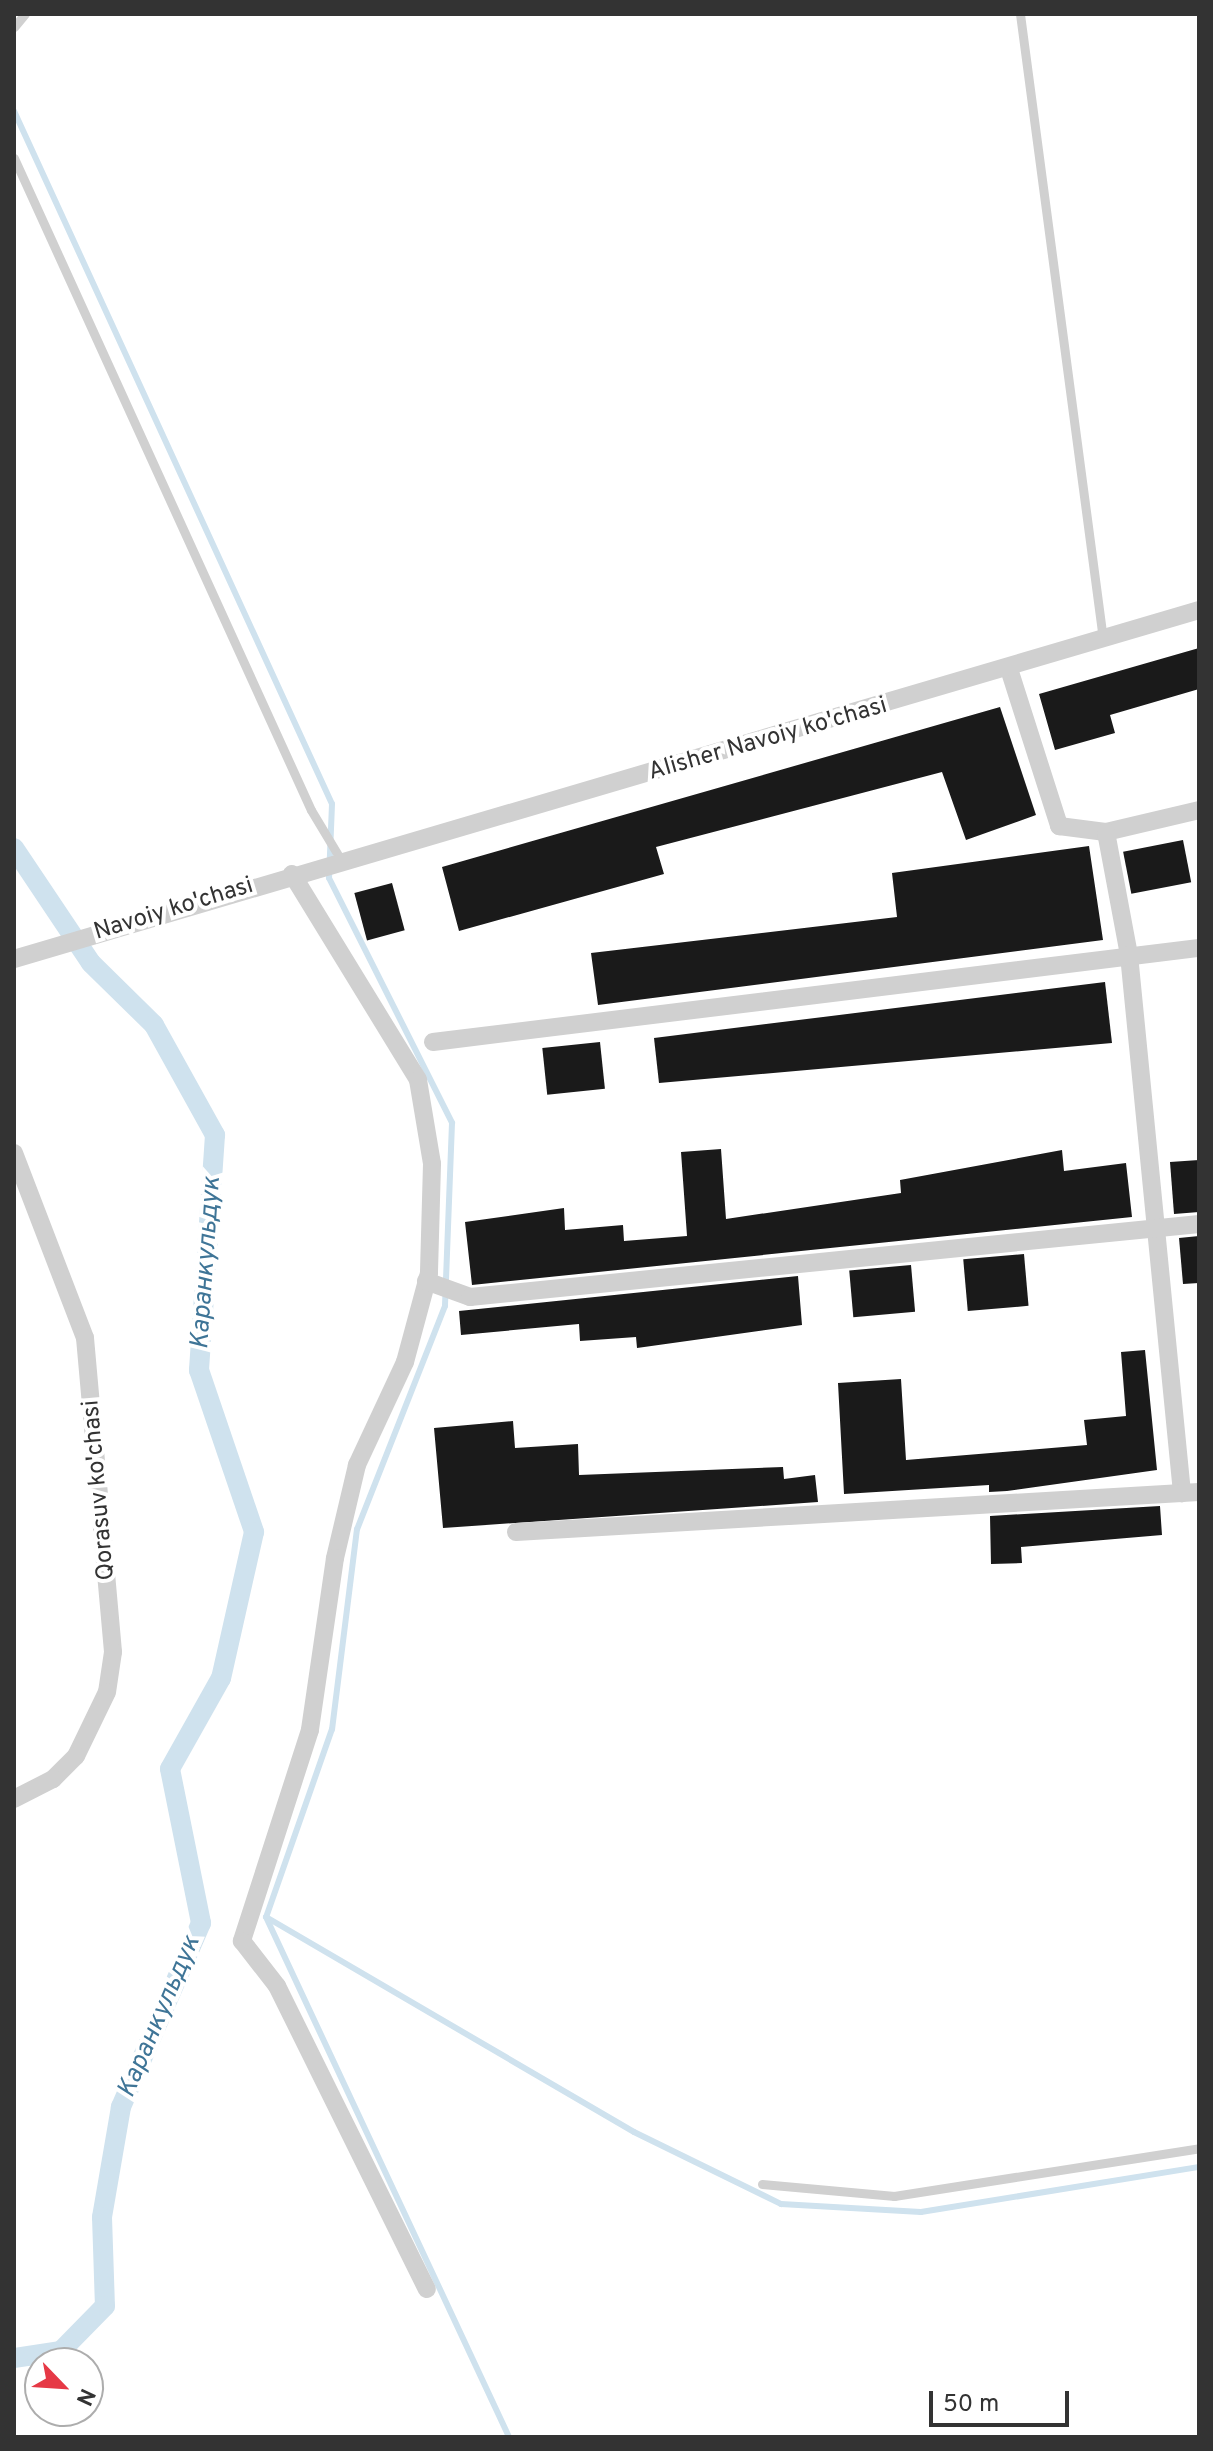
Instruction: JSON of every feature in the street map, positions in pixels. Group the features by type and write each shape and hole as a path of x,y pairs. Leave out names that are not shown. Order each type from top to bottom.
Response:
{"street":[{"name":"Alisher Navoiy ko'chasi","path":"337,860 1010,672 1199,610"},
{"path":"1010,672 1059,826 1106,832 1199,810"},
{"path":"516,1532 1190,1492 1152,1230 1129,955 1106,832"},
{"name":"Navoiy ko'chasi","path":"14,959 337,860"},
{"path":"292,874 418,1080 432,1164 426,1281 405,1362 357,1465 335,1558 310,1730 242,1941 277,1986 427,2289"},
{"path":"433,1042 1199,948"},
{"name":"Qorasuv ko'chasi","path":"14,1153 85,1338 113,1652 107,1692 76,1756 53,1779 14,1799"},
{"path":"426,1281 470,1297 1199,1224"}],"lane":[{"path":"14,27 25,14"},
{"path":"1020,14 1103,639"},
{"path":"14,158 311,810 337,860"},
{"path":"762,2184 894,2196 1199,2148"}],"building":[{"path":"1199,648 1199,689 1110,715 1115,733 1055,750 1039,694"},
{"path":"1000,707 1036,815 966,840 942,772 656,847 664,874 459,931 442,867"},
{"path":"1183,840 1191,882 1131,894 1123,852"},
{"path":"1089,846 1103,940 598,1005 591,953 897,917 892,873"},
{"path":"392,883 405,930 367,940 354,893"},
{"path":"1105,982 1112,1043 659,1083 654,1038"},
{"path":"600,1042 605,1089 547,1095 542,1048"},
{"path":"721,1149 726,1219 901,1193 900,1180 1062,1150 1064,1171 1126,1163 1132,1217 472,1285 465,1222 564,1208 565,1230 623,1225 624,1241 687,1236 681,1152"},
{"path":"1199,1160 1199,1212 1174,1214 1170,1162"},
{"path":"1199,1236 1199,1283 1183,1284 1179,1238"},
{"path":"1024,1254 1029,1306 968,1311 963,1259"},
{"path":"911,1265 915,1312 853,1317 849,1270"},
{"path":"798,1276 802,1325 637,1348 636,1337 580,1341 579,1324 461,1335 459,1311"},
{"path":"1145,1350 1157,1470 1007,1491 989,1492 989,1485 844,1494 838,1383 901,1379 906,1460 1087,1445 1084,1420 1126,1416 1121,1352"},
{"path":"513,1421 515,1448 578,1444 579,1475 783,1467 784,1479 815,1475 818,1502 443,1528 434,1428"},
{"path":"1160,1506 1162,1535 1021,1547 1022,1563 991,1564 990,1516"}],"waterway":[{"path":"14,111 332,804 329,878 452,1123 445,1306 357,1529 332,1729 266,1917 509,2437"},
{"name":"Каранкульдук","path":"14,848 91,963 154,1025 215,1135 199,1370 254,1532 221,1678 170,1769 201,1923 121,2107 102,2217 105,2306 61,2351 14,2358"},
{"path":"266,1917 634,2132 781,2204 921,2212 1199,2167"}]}
